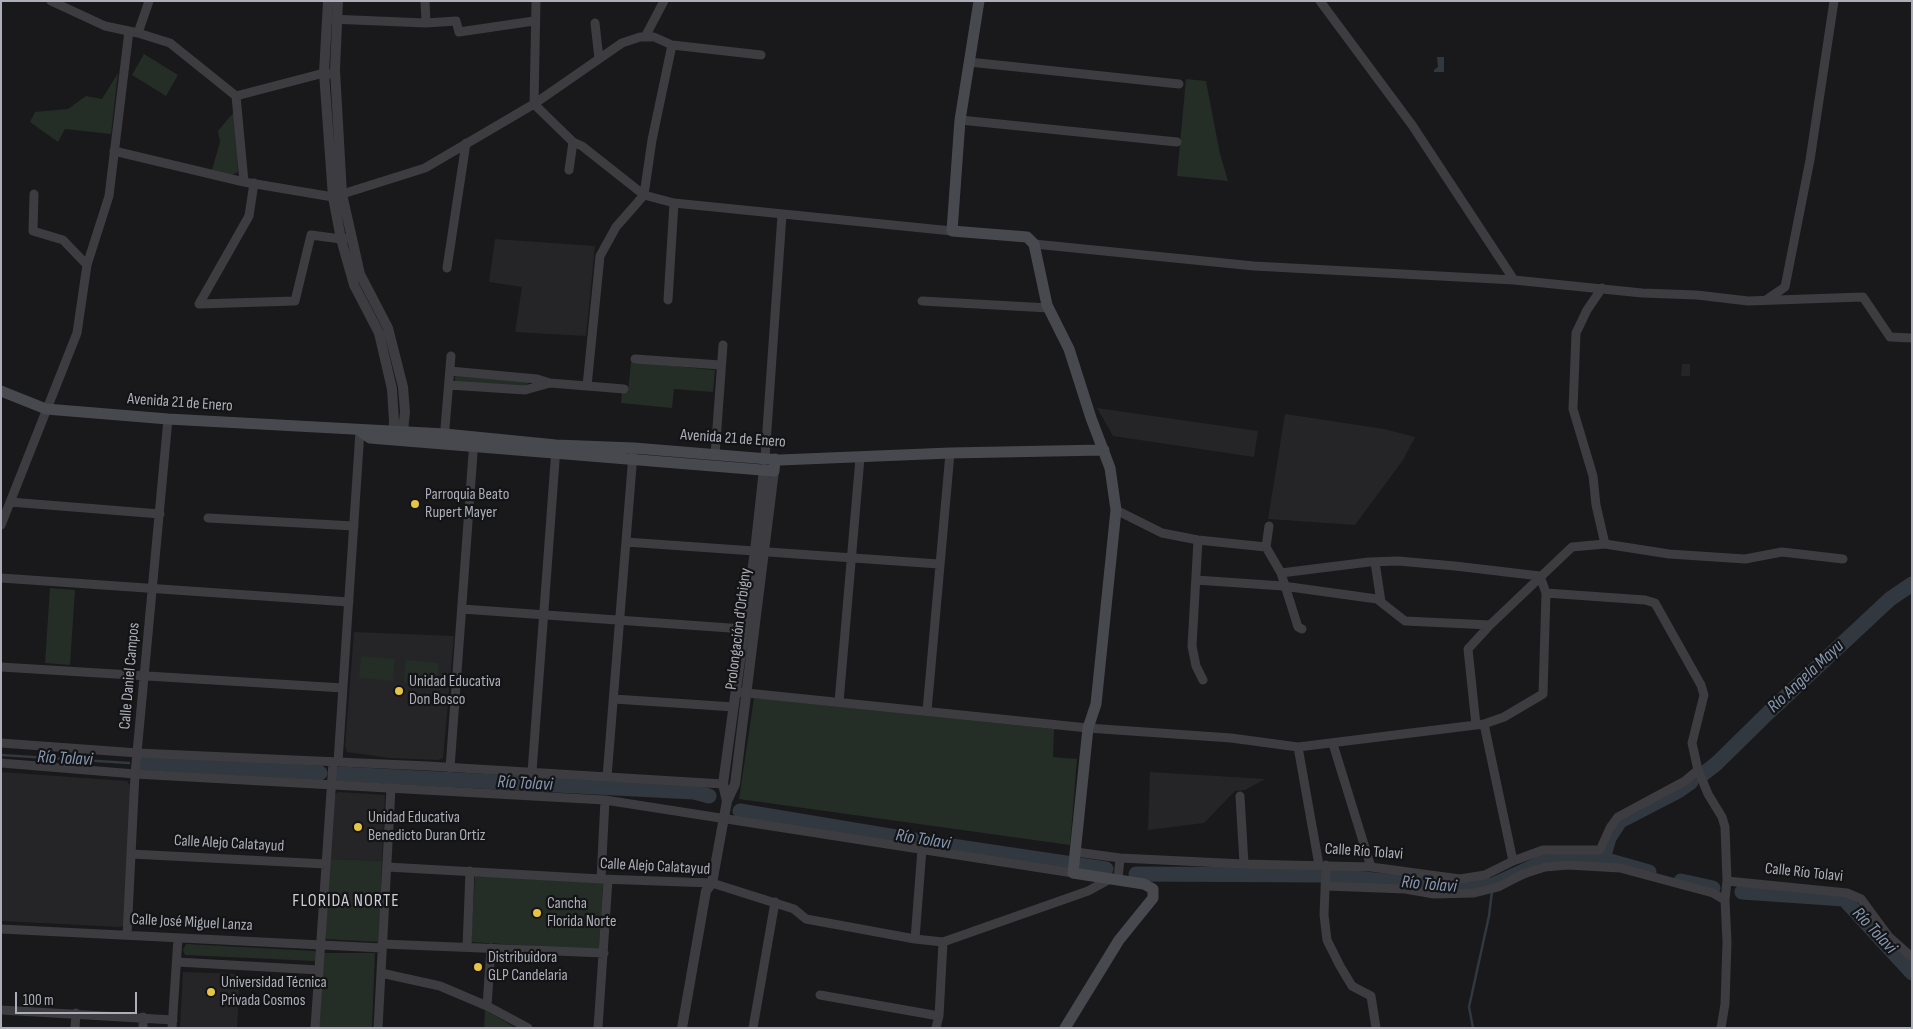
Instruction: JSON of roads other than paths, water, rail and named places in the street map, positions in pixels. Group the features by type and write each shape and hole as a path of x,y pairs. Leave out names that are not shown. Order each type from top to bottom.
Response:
{"main road":[{"path":"979,1 960,120 952,231 1027,237 1034,244 1048,308 1069,349 1091,418 1110,468 1116,510 1096,704 1088,728 1073,873 1144,884 1153,889 1153,898 1119,940 1065,1028"},
{"name":"Avenida 21 de Enero","path":"1,391 46,410 168,420 360,430 398,436 769,464 950,453 1104,450"},
{"name":"Avenida 21 de Enero","path":"633,454 714,454 769,464"}],"street":[{"path":"51,1 105,26 170,43 236,96 244,182"},
{"path":"1,525 77,334 87,265 109,196 114,150 133,32 149,1"},
{"path":"328,1 332,19 335,75 338,196"},
{"path":"338,1 332,19 324,73 338,196 346,239 360,274 388,328 403,387 405,412 398,436"},
{"path":"425,1 426,23"},
{"path":"536,1 534,21 534,104 573,142 582,146 644,195 674,203 952,231"},
{"path":"645,37 664,1"},
{"path":"1320,1 1412,125 1514,280"},
{"path":"1765,300 1785,287 1810,160 1834,1"},
{"path":"332,19 426,23 456,21 459,32 534,21"},
{"path":"594,23 599,59"},
{"path":"114,150 244,182 338,196 425,168 534,104 622,43 640,37 654,37 672,45 761,55"},
{"path":"587,386 600,256 616,226 644,195 652,140 672,45"},
{"path":"969,62 1179,84"},
{"path":"236,96 324,73 335,75"},
{"path":"960,120 1177,142"},
{"path":"569,170 573,142"},
{"path":"448,268 466,143"},
{"path":"254,183 249,216 199,304 295,302 311,235 346,239"},
{"path":"34,194 33,231 63,240 87,265"},
{"path":"668,300 674,203"},
{"path":"769,464 782,215"},
{"path":"1034,244 1254,266 1514,280 1642,293 1765,300 1863,297 1890,337 1912,338"},
{"path":"1602,288 1587,310 1576,333 1572,409 1593,476 1596,505 1605,544"},
{"path":"922,301 1048,308"},
{"path":"714,454 723,345"},
{"path":"444,439 451,356"},
{"path":"635,359 721,365"},
{"path":"450,371 537,378 550,383 624,389"},
{"path":"449,385 525,390 550,383"},
{"name":"Calle Daniel Campos","path":"127,935 135,774 146,676 168,420"},
{"path":"315,1028 331,785 343,688 360,430"},
{"path":"450,768 474,442"},
{"path":"532,772 556,449"},
{"path":"927,711 950,453"},
{"path":"607,777 633,454"},
{"path":"839,702 860,458"},
{"name":"Prolongación d'Orbigny","path":"727,801 723,784 734,708 742,692 769,464"},
{"path":"10,502 160,514"},
{"path":"1116,510 1162,533 1198,540 1266,547"},
{"path":"208,518 354,526"},
{"path":"1269,526 1266,547 1281,573 1298,627 1302,629"},
{"path":"1198,540 1192,646 1196,666 1203,680"},
{"path":"626,542 939,564"},
{"path":"1513,860 1480,725 1468,649 1490,625 1572,546 1605,544 1669,554 1745,559 1782,552 1843,559"},
{"name":"Prolongación d'Orbigny","path":"682,1028 706,891 712,883 727,801 735,784 742,692 744,629 760,551"},
{"path":"1281,573 1398,561 1540,576"},
{"path":"1375,562 1381,602"},
{"path":"742,692 1088,728 1231,738 1298,747 1480,725 1504,717 1543,694 1546,593 1540,576"},
{"path":"1,578 348,602"},
{"path":"1196,580 1284,586 1377,599 1405,621 1490,625"},
{"path":"1546,593 1645,600 1654,603 1701,685 1704,695 1692,743 1698,770 1708,794 1726,826 1725,900 1727,942 1725,1004 1721,1028"},
{"path":"462,609 744,629"},
{"path":"1,667 343,688"},
{"path":"614,699 734,708"},
{"path":"1,743 138,753 532,772 723,784"},
{"path":"1333,744 1371,867"},
{"path":"1298,747 1324,865 1326,885 1324,916 1327,940 1352,986 1371,996 1376,1028"},
{"path":"1,763 135,774 605,800 1073,873"},
{"name":"Calle Río Tolavi","path":"1076,852 1120,858 1244,864 1371,867 1460,879 1485,875 1513,860 1542,850 1600,850 1610,828 1618,817 1685,781 1698,770"},
{"path":"378,1028 391,788"},
{"path":"1240,796 1244,864"},
{"path":"598,1028 604,953 605,800"},
{"path":"915,938 922,849"},
{"name":"Calle Alejo Calatayud","path":"131,854 326,864"},
{"path":"936,1028 939,1016 943,942 1088,891 1114,879 1120,858"},
{"path":"1326,885 1405,889 1434,894 1474,893 1498,887 1523,874 1545,866 1568,865 1620,868 1713,893 1725,900"},
{"name":"Calle Alejo Calatayud","path":"387,867 604,880 712,883 794,909 806,919 943,942"},
{"path":"467,947 470,871"},
{"name":"Calle Río Tolavi","path":"1726,881 1847,893 1861,900 1889,937 1912,957"},
{"path":"753,1028 775,902"},
{"name":"Calle José Miguel Lanza","path":"1,929 321,945 467,947 604,953"},
{"path":"1,1010 143,1017 173,1024 178,938"},
{"path":"487,1006 492,948"},
{"path":"177,962 319,970"},
{"path":"381,973 440,986 487,1006 528,1028"},
{"path":"820,995 939,1016"},
{"path":"75,1028 76,1013"},
{"path":"143,1017 143,1028"}],"waterway":[{"name":"Río Angela Mayu","path":"1703,774 1716,764 1890,599 1912,584"},
{"name":"Río Tolavi","path":"1,755 129,763"},
{"name":"Río Tolavi","path":"143,763 320,773"},
{"name":"Río Tolavi","path":"340,774 694,792 709,796"},
{"name":"Río Angela Mayu","path":"1603,859 1609,838 1620,821 1678,791 1691,782"},
{"name":"Río Tolavi","path":"740,811 938,844 1106,869"},
{"name":"Río Tolavi","path":"1136,874 1319,875 1466,888 1493,885 1543,862 1563,858 1603,859 1649,872"},
{"name":"Río Tolavi","path":"1681,881 1713,888"},
{"path":"1473,1028 1469,1007 1489,916 1492,891"},
{"name":"Río Tolavi","path":"1742,892 1844,899 1912,973"}],"place":[{"name":"Parroquia Beato Rupert Mayer","path":"415,504"},
{"name":"Unidad Educativa Don Bosco","path":"399,691"},
{"name":"Unidad Educativa Benedicto Duran Ortiz","path":"358,827"},
{"name":"Cancha Florida Norte","path":"537,913"},
{"name":"Distribuidora GLP Candelaria","path":"478,967"},
{"name":"Universidad Técnica Privada Cosmos","path":"211,992"}],"district":[{"name":"FLORIDA NORTE","path":"346,901"}]}
